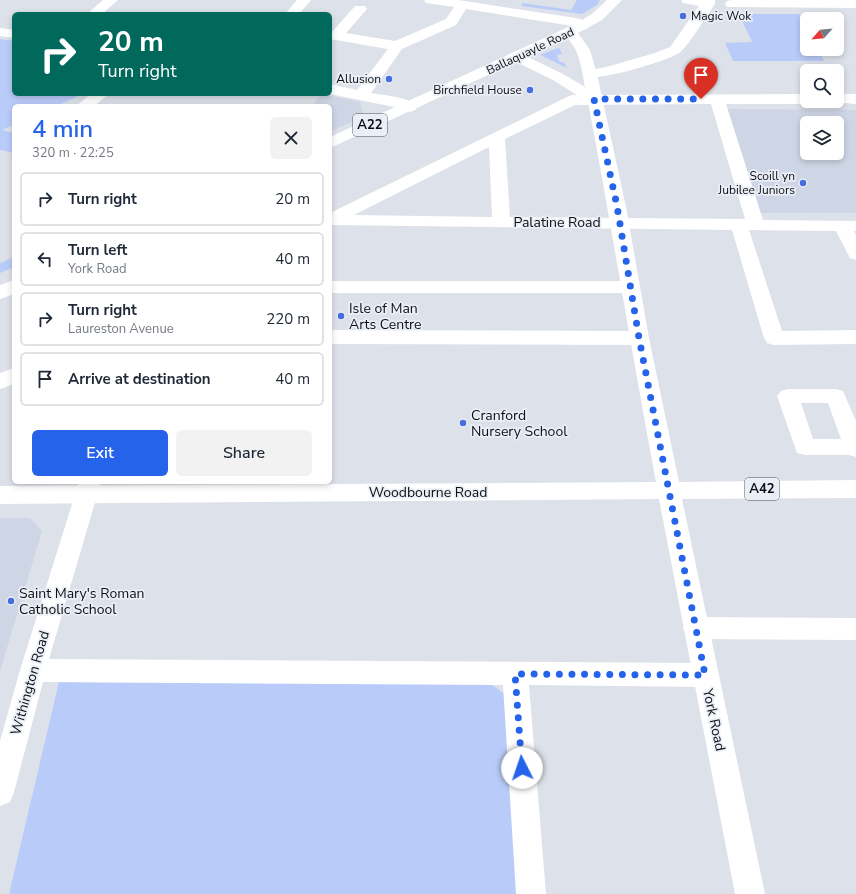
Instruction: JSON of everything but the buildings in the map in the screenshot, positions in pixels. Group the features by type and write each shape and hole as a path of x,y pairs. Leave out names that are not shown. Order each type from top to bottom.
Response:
{"main road":[{"path":"96,12 111,0"},
{"path":"294,12 304,0"},
{"path":"431,0 576,22 575,29"},
{"path":"512,12 519,0"},
{"name":"Ballaquayle Road","path":"332,142 575,29 597,17 615,0"},
{"path":"590,74 608,71 660,56 675,50 704,11 708,2 688,0"},
{"path":"732,4 850,3 856,18"},
{"path":"362,94 397,46 450,22 462,4"},
{"path":"333,36 360,9"},
{"name":"York Road","path":"575,29 575,36 585,53 590,74 631,287 639,338 705,675 750,894"},
{"path":"0,32 12,34"},
{"path":"333,36 397,46"},
{"path":"517,57 558,77 594,99"},
{"path":"332,89 362,94 404,104 410,107"},
{"path":"87,104 98,96"},
{"path":"844,100 856,99"},
{"path":"332,219 572,100 800,100"},
{"path":"717,100 774,338 856,337"},
{"path":"497,137 501,222"},
{"name":"Palatine Road","path":"332,220 850,226"},
{"path":"850,226 856,254"},
{"path":"0,292 12,287"},
{"path":"332,287 631,287"},
{"path":"332,337 639,338"},
{"path":"0,382 12,377"},
{"name":"Woodbourne Road","path":"0,495 88,488 669,491 856,489"},
{"name":"Withington Road","path":"0,792 33,670 88,488"},
{"path":"696,628 856,629"},
{"path":"33,670 705,675"},
{"path":"515,674 531,894"}],"shaded area":[{"path":"577,0 600,0 597,5 582,14 522,6 522,3 571,10"},
{"path":"739,14 799,14 800,56 822,56 824,61 733,61 725,43 752,42"},
{"path":"0,39 12,41 12,96 78,96 60,104 12,104 12,126 2,130 12,132 12,153 0,150"},
{"path":"558,48 562,54 557,55 559,61 564,63 567,68 540,55"},
{"path":"320,96 331,96 360,102 363,116 332,131 332,104 314,104"},
{"name":"Scoill yn Jubilee Juniors","path":"724,109 856,110 856,213 759,213"},
{"path":"12,258 12,268 0,273 0,263"},
{"name":"Saint Mary's Roman Catholic School","path":"0,518 30,518 42,531 0,671"},
{"path":"59,682 491,684 507,696 517,894 9,894"}],"place":[{"name":"Magic Wok","path":"683,16"},
{"name":"Allusion","path":"389,79"},
{"name":"Birchfield House","path":"530,90"},
{"name":"Scoill yn Jubilee Juniors","path":"803,183"},
{"name":"Isle of Man Arts Centre","path":"341,316"},
{"name":"Cranford Nursery School","path":"463,423"},
{"name":"Saint Mary's Roman Catholic School","path":"11,601"}],"route":[{"path":"522,768 515,674 705,675 639,338 617,206 594,99 701,99"}]}
